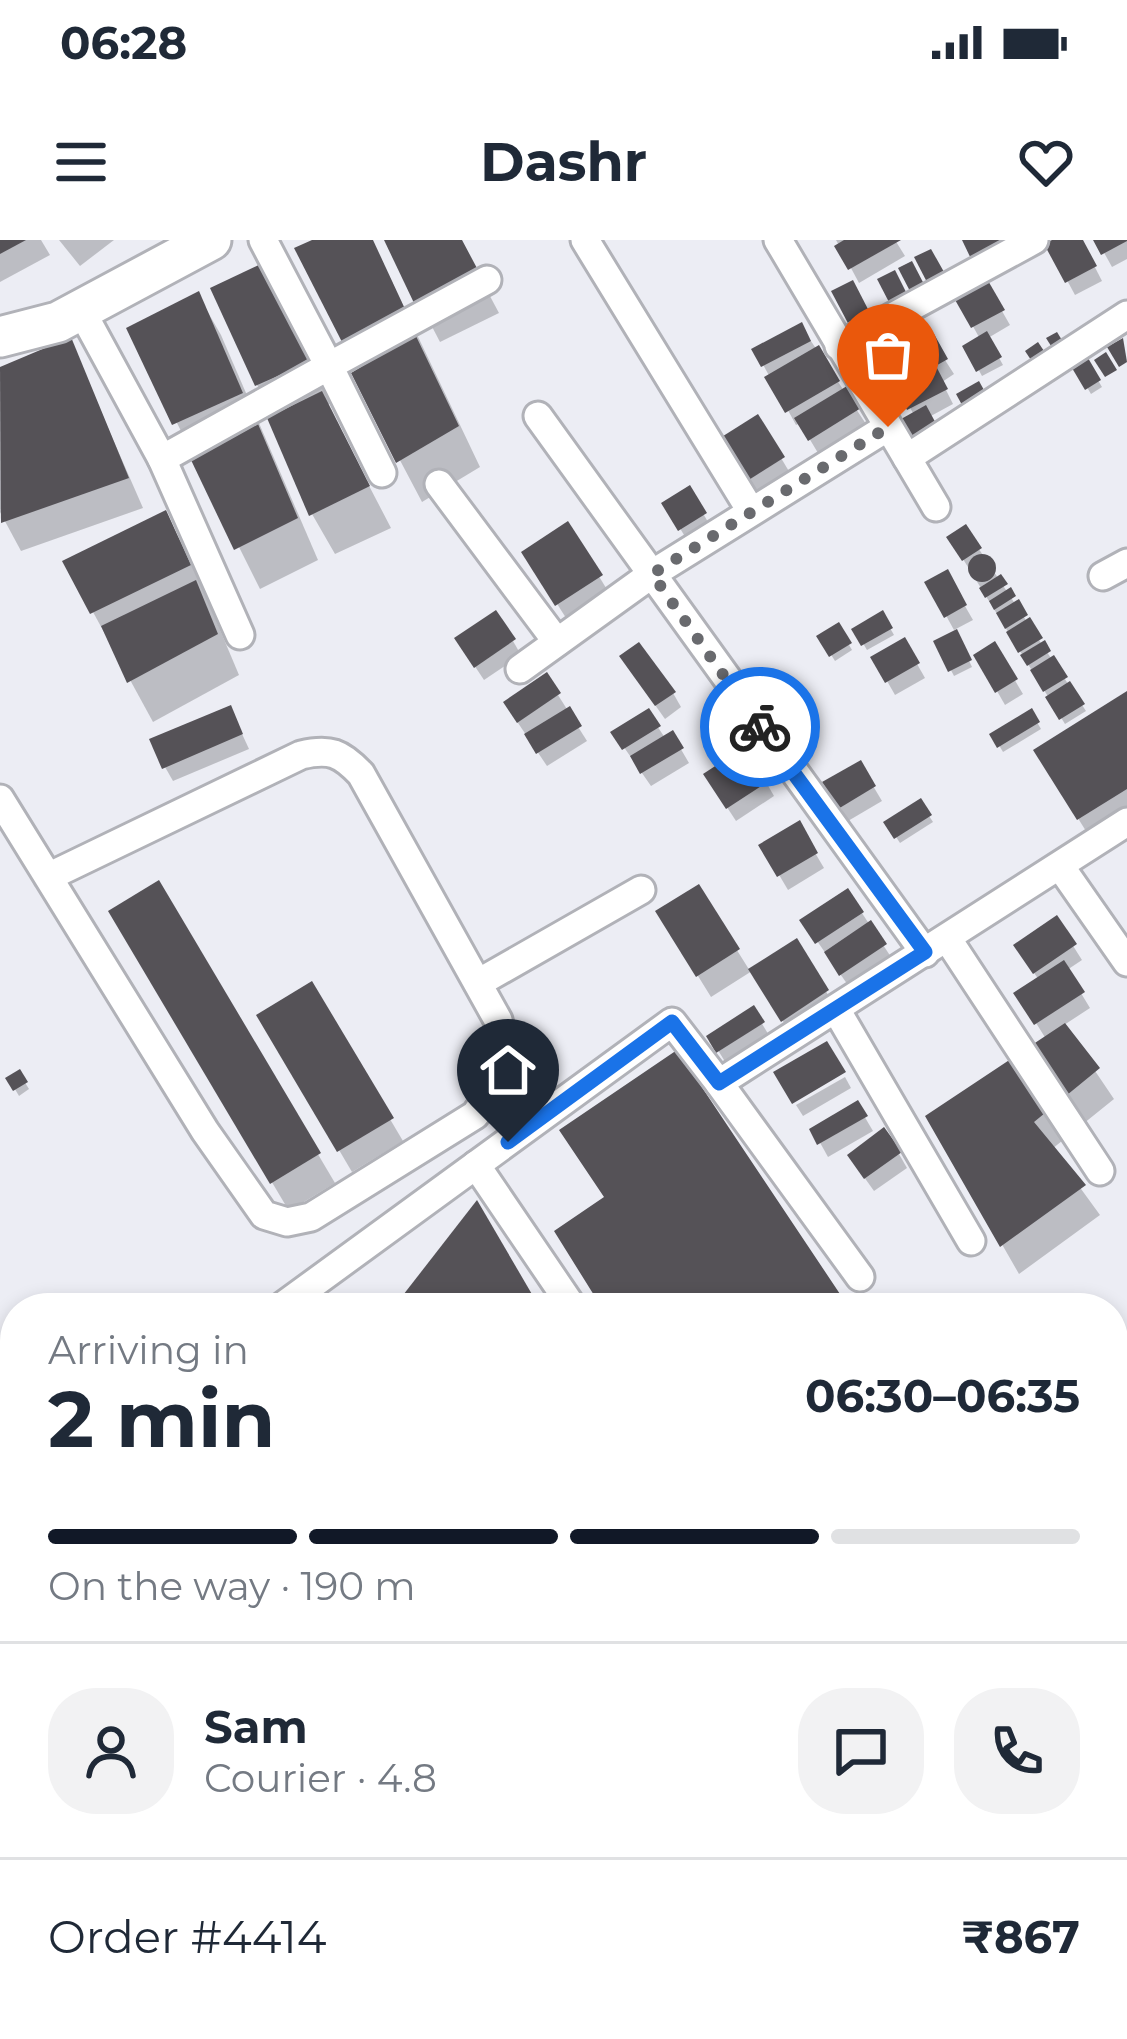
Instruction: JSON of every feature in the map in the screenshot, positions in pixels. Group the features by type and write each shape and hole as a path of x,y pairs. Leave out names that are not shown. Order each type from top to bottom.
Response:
{"street":[{"path":"0,337 81,310 212,240"},
{"path":"263,240 382,473"},
{"path":"585,240 752,511"},
{"path":"778,240 936,507"},
{"path":"839,346 1034,240"},
{"path":"162,459 487,280"},
{"path":"81,310 162,459 240,635"},
{"path":"907,458 1127,315"},
{"path":"538,416 652,574 936,945 1100,1172"},
{"path":"520,669 652,574 888,427"},
{"path":"439,484 557,642"},
{"path":"0,800 205,1131 263,1215 275,1221 311,1217 475,1115 504,1074 506,1053 498,1020 361,774 343,755 324,750 301,755 48,877"},
{"path":"719,1083 1127,822"},
{"path":"1060,866 1127,962"},
{"path":"478,982 641,890"},
{"path":"837,1011 971,1241"},
{"path":"301,1293 672,1022 860,1277"},
{"path":"476,1166 563,1293"}],"building":[{"path":"0,240 26,240 0,254"},
{"path":"312,240 373,240 405,309 342,342 294,248"},
{"path":"384,240 462,240 479,272 414,303"},
{"path":"844,240 901,240 848,270 834,246"},
{"path":"962,240 1001,240 1005,249 974,265"},
{"path":"1083,240 1097,266 1065,283 1044,244"},
{"path":"1093,240 1127,240 1127,241 1101,255"},
{"path":"931,249 948,279 930,288 914,257"},
{"path":"267,261 314,360 255,386 210,288"},
{"path":"912,261 927,290 913,297 898,268"},
{"path":"895,270 909,298 892,308 877,279"},
{"path":"983,272 1005,310 971,328 950,291"},
{"path":"853,280 871,315 850,327 831,291"},
{"path":"199,291 243,393 172,425 126,328"},
{"path":"915,308 929,331 916,339 903,315"},
{"path":"899,320 914,346 934,334 948,359 898,387 884,362 869,371 855,345"},
{"path":"802,322 811,341 761,367 751,349"},
{"path":"987,331 1002,357 976,372 962,346"},
{"path":"1057,332 1068,350 1058,357 1046,338"},
{"path":"415,334 459,426 396,463 351,373"},
{"path":"71,337 129,478 1,523 0,367"},
{"path":"1123,338 1127,362 1119,367 1107,347"},
{"path":"1038,342 1050,360 1037,369 1025,351"},
{"path":"819,345 840,381 785,413 764,377"},
{"path":"1106,352 1117,370 1105,377 1094,360"},
{"path":"1088,358 1101,380 1085,390 1072,368"},
{"path":"937,368 948,389 907,410 897,390"},
{"path":"979,381 990,401 967,414 956,394"},
{"path":"847,386 861,408 808,441 794,418"},
{"path":"322,391 370,486 309,516 267,418"},
{"path":"926,405 939,429 907,447 894,423"},
{"path":"758,414 785,457 747,481 720,438"},
{"path":"258,424 298,518 234,550 191,460"},
{"path":"690,485 707,513 678,531 661,503"},
{"path":"166,510 191,565 90,614 62,561"},
{"path":"568,521 603,575 555,606 521,552"},
{"path":"966,524 982,548 962,561 946,537"},
{"path":"982,554 992,558 996,568 992,578 982,582 972,578 968,568 972,558"},
{"path":"948,569 967,605 944,618 924,582"},
{"path":"1001,574 1008,584 985,598 979,588"},
{"path":"196,580 218,634 127,683 101,626"},
{"path":"1011,587 1016,596 994,610 989,601"},
{"path":"1019,599 1028,615 1005,629 996,613"},
{"path":"496,610 516,639 474,668 454,638"},
{"path":"883,610 893,628 861,646 851,629"},
{"path":"1030,617 1043,638 1018,653 1006,632"},
{"path":"839,622 852,643 829,657 816,636"},
{"path":"957,629 972,660 948,672 933,641"},
{"path":"905,637 920,663 885,683 870,657"},
{"path":"1045,640 1051,651 1027,666 1020,655"},
{"path":"995,641 1018,679 995,693 973,655"},
{"path":"639,642 676,692 655,706 619,656"},
{"path":"1054,655 1068,677 1043,692 1030,670"},
{"path":"547,672 561,693 517,723 503,702"},
{"path":"1070,681 1085,704 1059,720 1045,697"},
{"path":"1127,691 1127,789 1077,820 1033,750"},
{"path":"231,705 243,734 162,769 149,739"},
{"path":"570,706 582,726 536,754 524,734"},
{"path":"649,708 661,726 622,750 610,732"},
{"path":"1032,708 1040,722 997,748 989,734"},
{"path":"673,730 684,748 640,774 630,756"},
{"path":"746,746 769,781 726,809 703,774"},
{"path":"861,760 876,786 838,809 822,782"},
{"path":"921,798 932,815 894,839 883,822"},
{"path":"800,820 818,853 777,877 758,845"},
{"path":"159,880 321,1153 270,1184 108,911"},
{"path":"699,884 740,949 696,977 655,911"},
{"path":"848,888 864,912 815,944 799,920"},
{"path":"1057,915 1077,944 1033,974 1013,945"},
{"path":"871,920 887,944 839,976 824,952"},
{"path":"797,938 829,990 781,1022 748,969"},
{"path":"1064,960 1085,992 1034,1025 1013,993"},
{"path":"312,981 394,1118 337,1152 256,1015"},
{"path":"754,1005 765,1022 716,1053 706,1036"},
{"path":"1065,1023 1100,1068 1034,1122 1086,1185 1000,1247 925,1116"},
{"path":"827,1041 846,1072 792,1104 773,1072"},
{"path":"677,1050 839,1293 593,1293 554,1231 604,1197 559,1130"},
{"path":"20,1069 28,1082 13,1091 5,1078"},
{"path":"858,1100 868,1116 817,1145 809,1129"},
{"path":"884,1127 902,1152 864,1179 847,1155"},
{"path":"477,1200 531,1293 405,1293"}],"way so far":[{"path":"760,727 652,574 888,427"}],"route":[{"path":"508,1142 672,1022 719,1083 925,952 760,727"}]}
